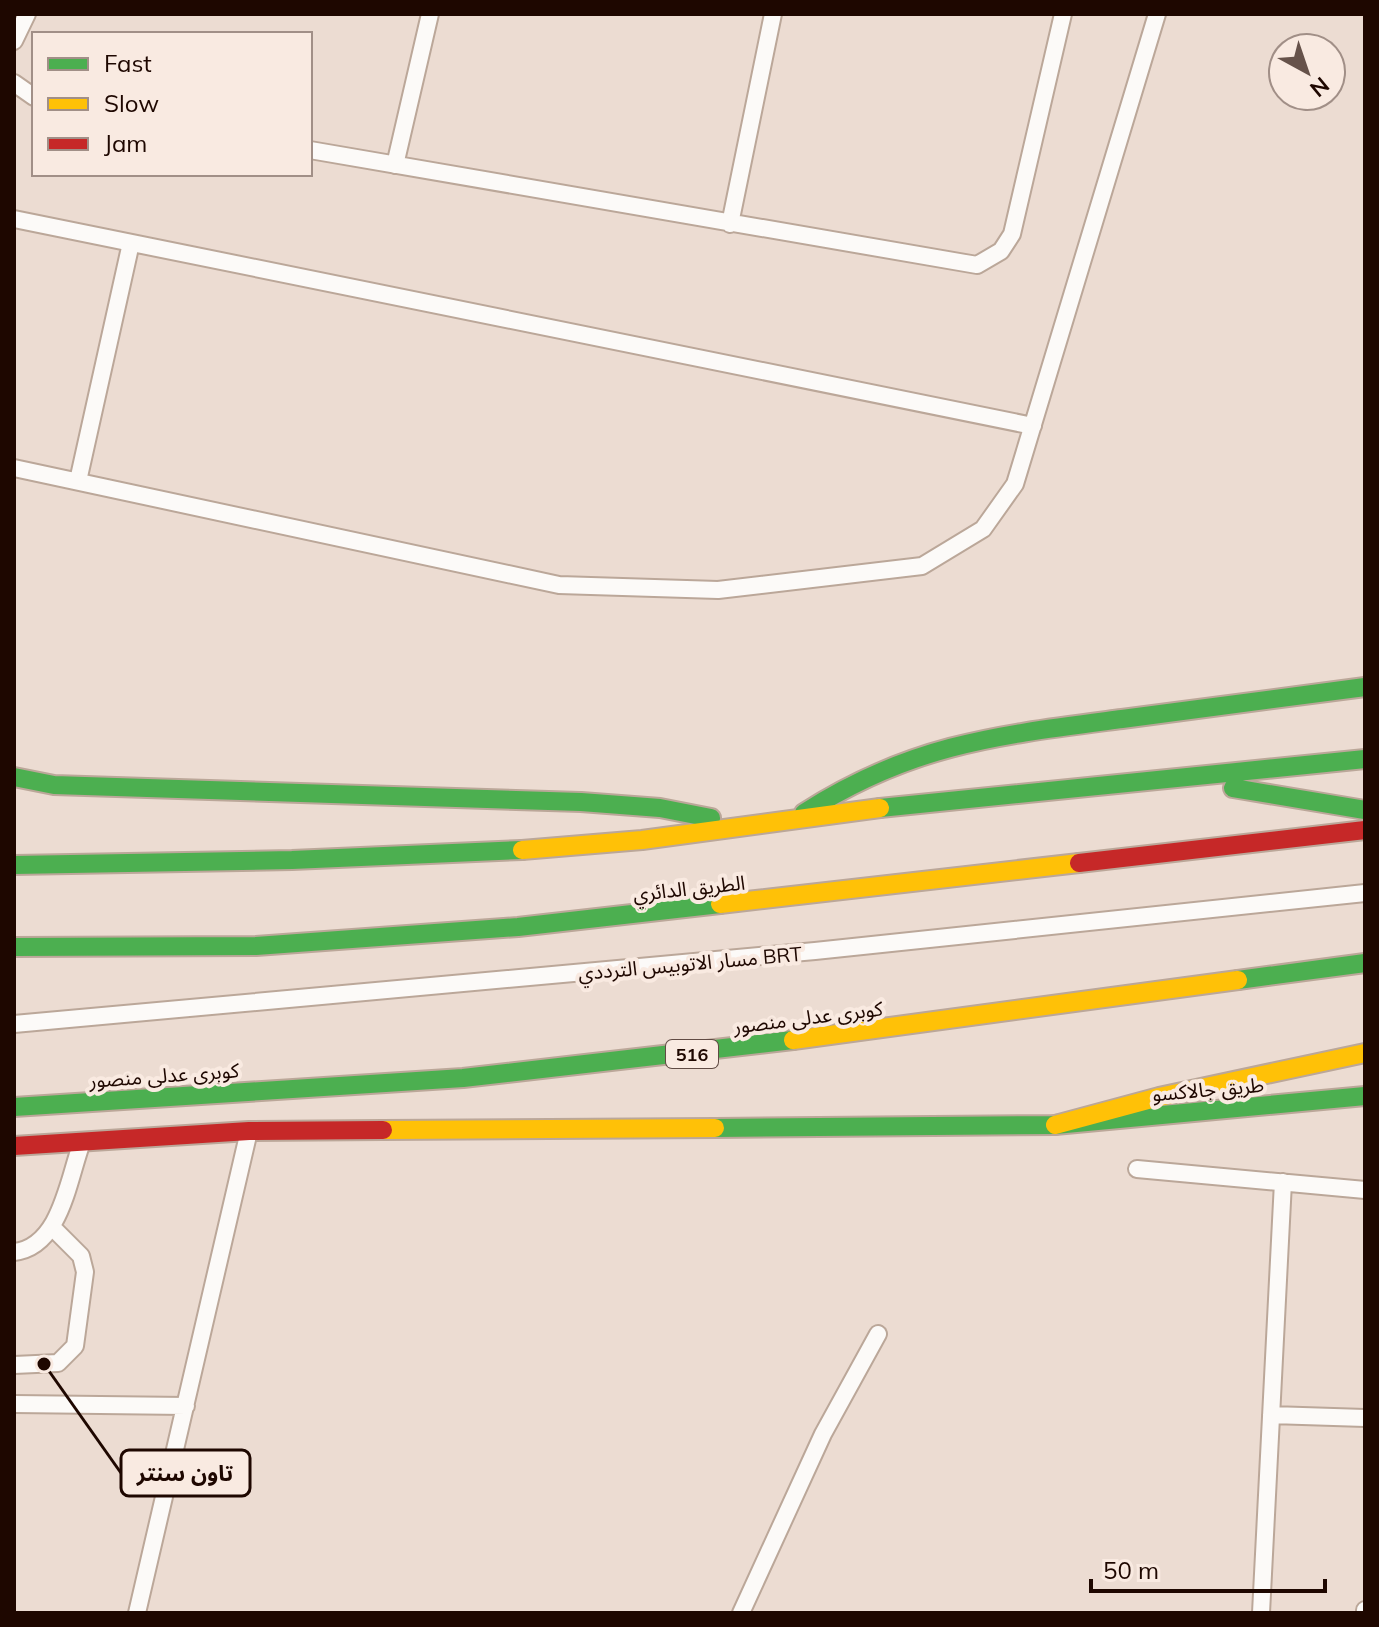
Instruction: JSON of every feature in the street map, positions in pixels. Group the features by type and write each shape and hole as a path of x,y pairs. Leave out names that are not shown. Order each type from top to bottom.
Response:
{"main road":[{"path":"799,816 872,771 930,748 968,739 1365,687"},
{"path":"14,865 292,860 520,850 642,840 799,816 1365,759"},
{"path":"14,777 54,785 581,802 660,808 745,824"},
{"path":"1173,779 1365,810"},
{"name":"الطريق الدائري","path":"14,947 256,946 518,927 1365,830"},
{"name":"كوبرى عدلى منصور","path":"14,1107 463,1078 676,1056 1365,963"},
{"path":"15,1147 249,1131 1055,1125 1159,1097 1365,1053"},
{"name":"طريق جالاكسو","path":"1055,1125 1365,1096"}],"lane":[{"path":"14,41 27,14"},
{"path":"395,165 430,14"},
{"path":"730,224 773,14"},
{"path":"312,150 977,265 1001,251 1012,234 1063,14"},
{"path":"14,468 559,585 718,590 922,566 983,529 1015,484 1157,14"},
{"path":"14,83 32,96"},
{"path":"14,219 1033,426"},
{"path":"78,481 131,243"},
{"name":"مسار الاتوبيس الترددي BRT","path":"14,1024 815,951 1365,893"},
{"path":"137,1613 249,1131"},
{"path":"14,1252 38,1243 52,1227 81,1144"},
{"path":"1137,1169 1365,1190"},
{"path":"1261,1613 1283,1182"},
{"path":"14,1365 58,1363 75,1346 84,1264 76,1250 52,1227"},
{"path":"741,1613 823,1434 878,1334"},
{"path":"14,1404 186,1406"},
{"path":"1271,1415 1365,1418"}],"traffic: fast":[{"path":"804,813 882,771 957,746 1035,731 1365,687"},
{"path":"880,808 1365,759"},
{"path":"14,777 54,785 581,802 660,808 711,818"},
{"path":"1233,788 1365,810"},
{"path":"14,865 292,860 522,850"},
{"path":"14,947 256,946 518,927 720,904"},
{"path":"1238,980 1365,963"},
{"path":"14,1107 463,1078 793,1040"},
{"path":"715,1128 1055,1125 1365,1096"}],"traffic: slow":[{"path":"522,850 642,840 880,808"},
{"path":"720,904 1079,863"},
{"path":"793,1040 1238,980"},
{"path":"1055,1125 1159,1097 1365,1053"},
{"path":"383,1130 715,1128"}],"traffic: jam":[{"path":"1079,863 1365,830"},
{"path":"14,1146 249,1131 383,1130"}],"place":[{"name":"تاون سنتر","path":"44,1364"}]}
